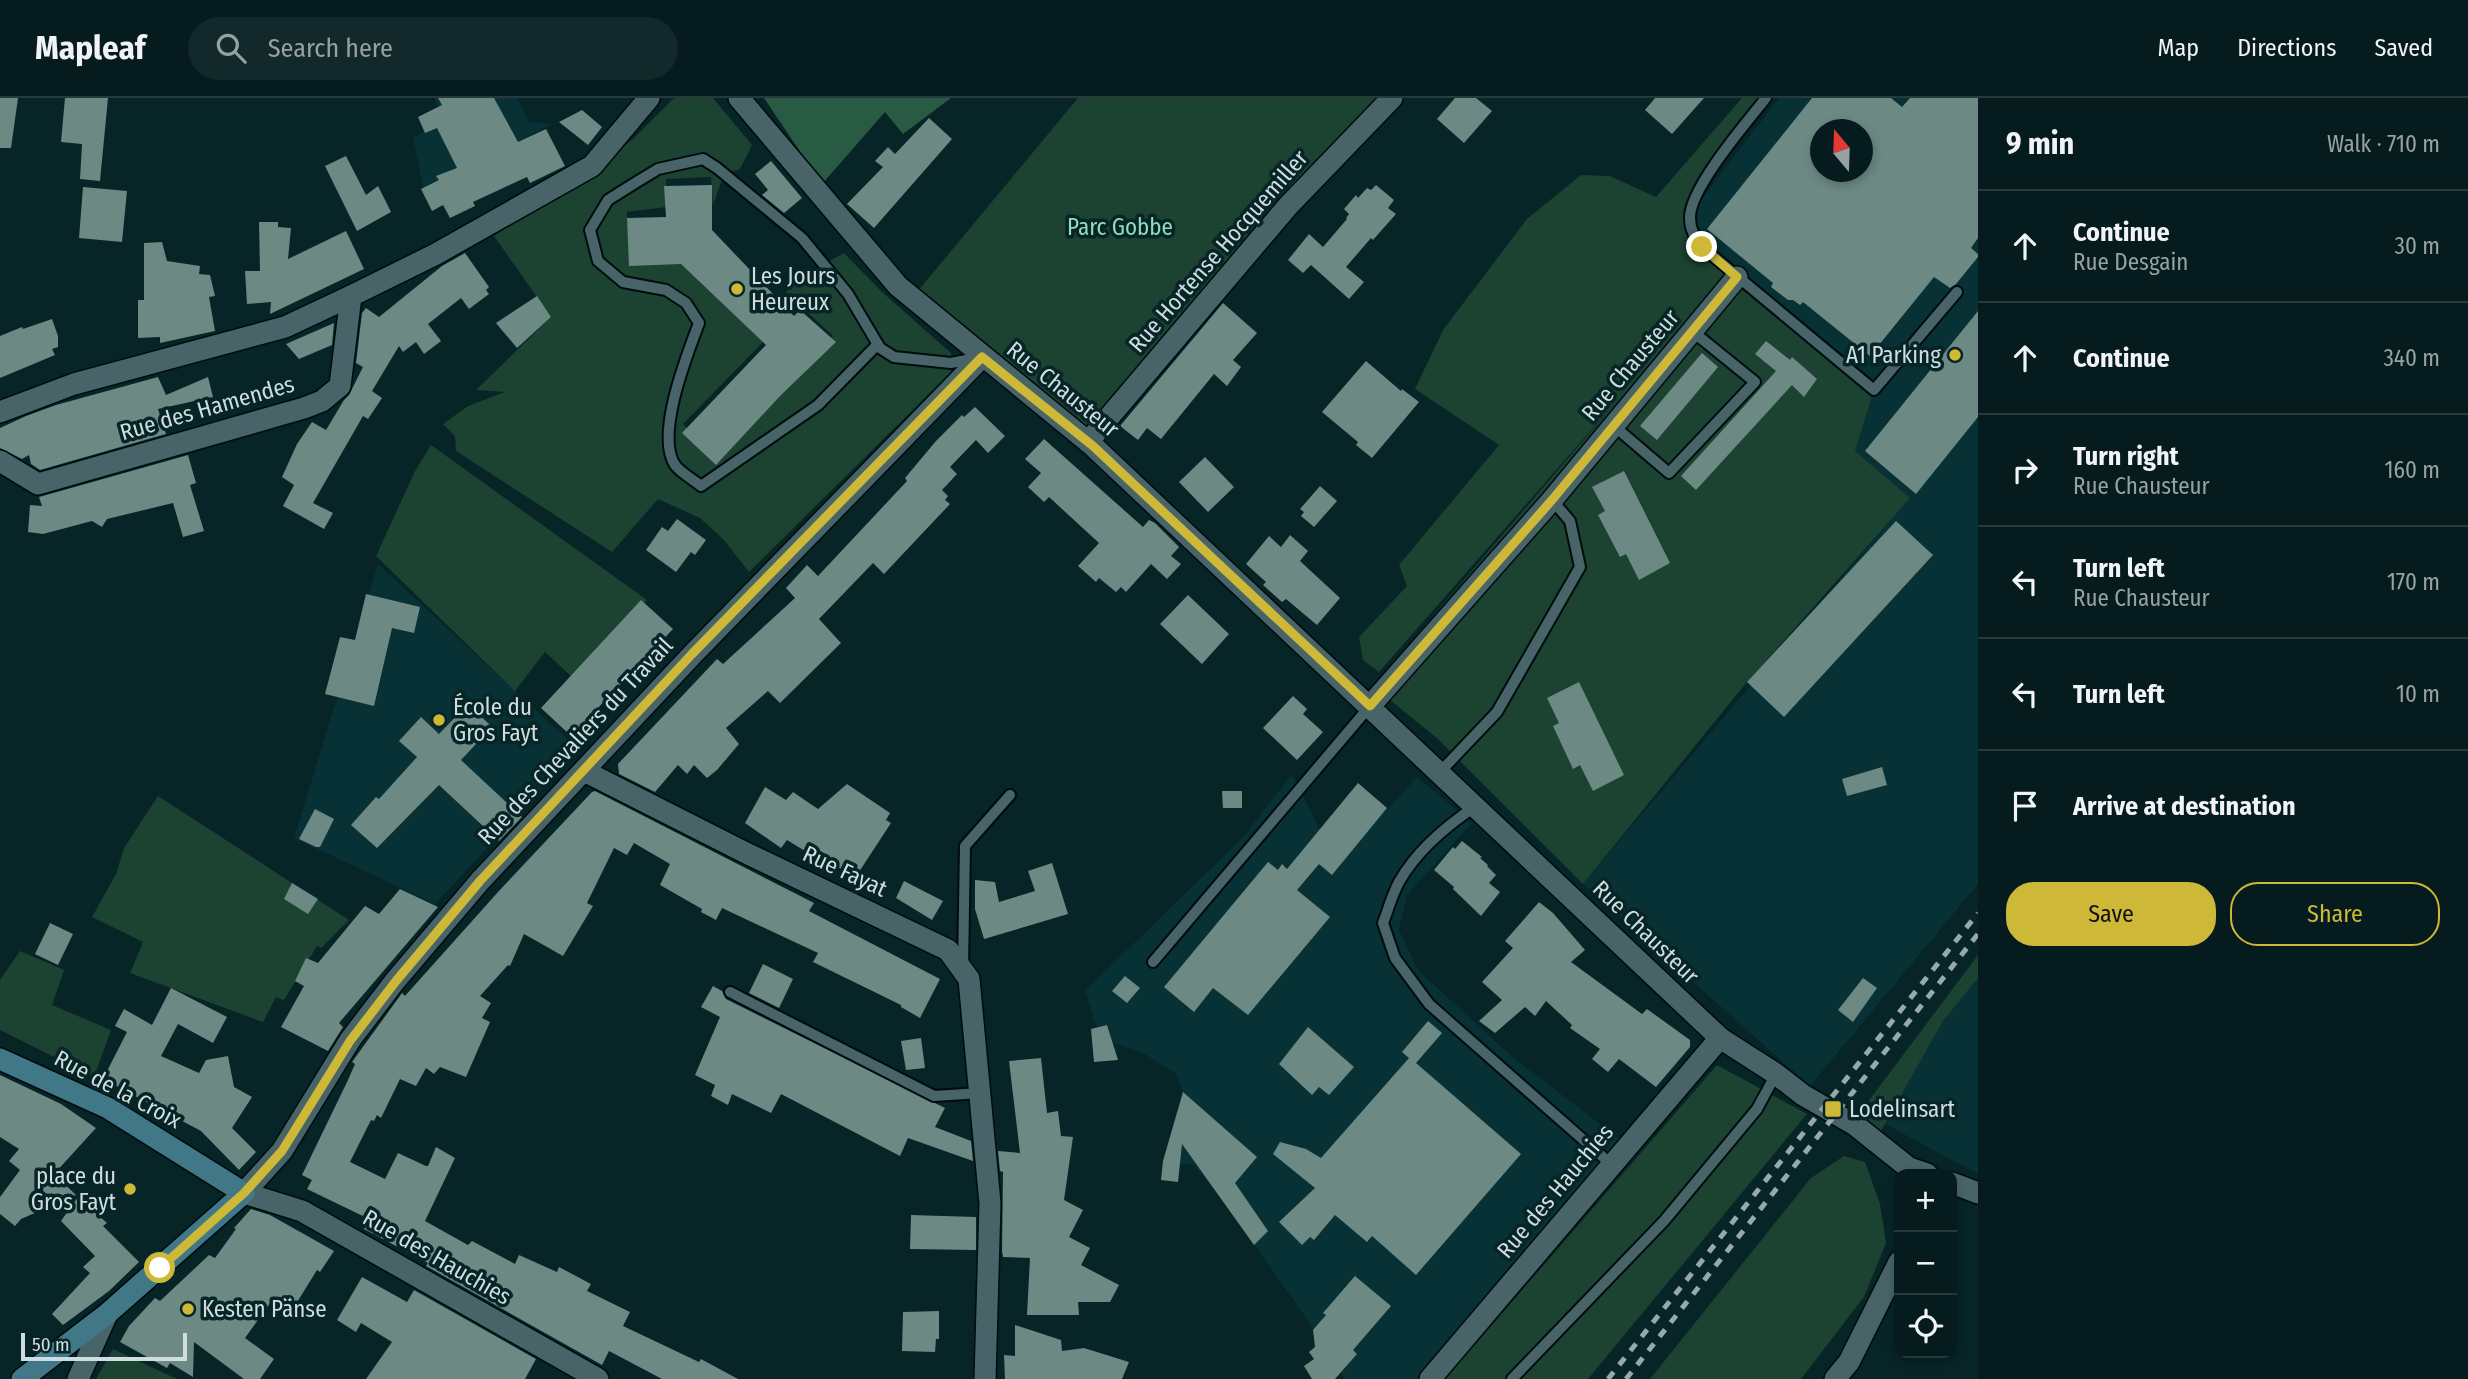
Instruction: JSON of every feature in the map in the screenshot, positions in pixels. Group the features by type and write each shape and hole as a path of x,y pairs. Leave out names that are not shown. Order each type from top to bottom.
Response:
{"street":[{"path":"0,412 74,384 285,327 351,296 436,254 592,166 649,98"},
{"name":"Rue Chausteur","path":"739,98 898,286 1088,442 1720,1038 1803,1095 1855,1125 1911,1169"},
{"name":"Rue Hortense Hocquemiller","path":"1088,442 1288,206 1392,98"},
{"name":"Rue Chausteur","path":"1370,706 1552,500 1737,277"},
{"name":"Rue des Hamendes","path":"0,461 38,484 321,401 340,386 351,296"},
{"name":"Rue des Chevaliers du Travail","path":"244,1193 282,1151 350,1041 396,981 480,881 692,654 982,357"},
{"name":"Rue Fayat","path":"584,771 948,950 963,970"},
{"path":"963,970 969,979 990,1203 985,1379"},
{"name":"Rue des Hauchies","path":"1430,1379 1720,1038"},
{"name":"Rue de la Croix","path":"0,1059 108,1108 244,1193"},
{"path":"1957,1185 1978,1193"},
{"path":"22,1379 107,1314 244,1193"},
{"name":"Rue des Hauchies","path":"244,1193 302,1211 598,1379"},
{"path":"1835,1379 1849,1362 1894,1272"},
{"path":"78,1379 107,1314"}],"lane":[{"path":"1766,98 1735,136 1695,195 1689,215 1692,233 1702,247 1874,390 1957,292"},
{"path":"878,344 818,405 701,486 675,465 668,435 680,376 699,323 686,303 666,290 622,282 598,261 590,230 608,200 617,194 658,169 703,159 802,238 848,294 878,344 894,357 951,363 982,357"},
{"path":"1614,426 1669,472 1755,382 1692,331"},
{"path":"1440,772 1497,712 1580,566 1570,521 1552,500"},
{"path":"1153,962 1370,706"},
{"path":"963,970 965,846 1010,795"},
{"path":"1476,806 1453,821 1431,841 1399,882 1383,923 1395,958 1429,1004 1612,1165"},
{"path":"730,992 934,1096 981,1093"},
{"path":"1512,1379 1664,1221 1757,1109 1776,1074"}],"shaded area":[{"path":"434,98 517,98 529,122 551,124 425,195 413,138 444,120"},
{"path":"1779,98 1978,98 1978,884 1810,1086 1583,884 1909,498 1854,451 1737,277 1689,215"},
{"name":"École du Gros Fayt","path":"378,564 579,750 435,904 294,838"},
{"path":"1292,774 1319,828 1352,846 1417,777 1472,823 1407,895 1399,930 1418,970 1515,1059 1621,1140 1417,1379 1345,1379 1304,1315 1224,1202 1194,1165 1163,1161 1183,1092 1176,1074 1145,1054 1114,1043 1096,1025 1085,991 1244,836"},
{"path":"1978,978 1978,1174 1885,1124 1943,1021"}],"green space":[{"path":"674,98 713,98 752,145 740,169 724,174 713,205 711,177 666,179 666,207 627,212 629,257 682,257 765,340 683,424 719,462 833,336 786,292 800,277 844,253 881,291 951,353 951,372 749,572 723,539 700,518 658,499 612,552 456,451 455,436 443,424 468,406 505,392 476,390 551,317 494,236 592,173 635,137"},
{"path":"764,98 951,98 903,134 885,112 822,184"},
{"name":"Parc Gobbe","path":"1078,98 1392,98 1088,442 912,298"},
{"path":"1742,98 1766,98 1705,171 1689,215 1716,261 1874,390 1855,451 1910,498 1742,688 1583,884 1438,739 1373,686 1623,394 1379,672 1363,660 1359,637 1407,586 1399,565 1499,445 1415,389 1443,330 1527,219 1581,175 1610,176 1656,197"},
{"path":"431,445 647,600 572,677 545,652 515,691 376,556 415,471"},
{"path":"158,796 349,920 321,948 317,946 284,1000 276,997 263,1022 130,973 143,942 92,917 116,874 124,848"},
{"path":"20,951 64,970 52,1005 111,1030 94,1077 0,1030 0,980"},
{"path":"1978,955 1978,978 1943,1021 1881,1131 1858,1115"},
{"path":"1717,1065 1807,1114 1588,1379 1445,1379"},
{"path":"1844,1156 1865,1162 1880,1204 1886,1243 1864,1297 1801,1379 1650,1379 1811,1178"},
{"path":"113,1349 177,1379 96,1379"}],"building":[{"path":"0,98 18,98 11,148 0,148"},
{"path":"65,98 108,98 100,181 80,179 82,144 61,142"},
{"path":"438,98 494,98 518,142 546,129 565,166 530,183 527,177 473,202 475,206 450,218 443,205 432,211 421,189 439,180 436,176 457,168 437,128 425,133 418,117 442,105"},
{"path":"1455,98 1476,98 1492,111 1464,143 1437,119"},
{"path":"1655,98 1704,98 1672,134 1645,110"},
{"path":"1812,98 1891,98 1902,107 1910,98 1978,98 1978,238 1971,248 1978,257 1956,284 1950,288 1934,277 1870,356 1803,302 1800,305 1788,300 1771,287 1773,283 1707,229"},
{"path":"582,110 602,127 588,145 559,122"},
{"path":"929,118 952,139 874,228 847,204 883,167 875,161 888,147 895,154"},
{"path":"346,156 366,195 378,186 391,212 357,231 325,166"},
{"path":"771,161 802,198 784,213 762,195 768,190 755,174"},
{"name":"Les Jours Heureux","path":"712,185 712,230 794,316 800,310 836,342 780,396 716,465 682,433 766,345 681,264 629,266 627,218 666,217 664,186"},
{"path":"1376,185 1394,200 1388,208 1396,214 1346,267 1364,282 1349,299 1311,265 1303,273 1288,260 1309,234 1323,247 1347,219 1349,214 1344,209 1356,195 1358,198 1367,188 1371,190"},
{"path":"83,187 127,191 122,242 79,238"},
{"path":"259,222 278,222 278,227 291,228 288,259 346,231 364,269 270,314 271,302 247,304 245,271 260,271"},
{"path":"162,242 167,261 200,266 199,274 210,275 215,296 209,297 215,331 160,343 160,337 138,338 138,300 144,300 144,243"},
{"path":"465,253 489,287 486,290 489,294 469,309 461,298 428,324 441,341 424,354 416,342 403,352 399,346 372,391 382,398 368,419 363,416 313,503 333,513 324,529 283,506 294,485 282,477 297,444 312,422 326,430 349,395 363,367 356,363 362,313 366,308 379,317 442,266"},
{"path":"537,296 551,317 517,348 496,323"},
{"path":"1223,303 1257,333 1233,360 1241,367 1227,386 1214,374 1161,439 1147,428 1138,440 1120,426"},
{"name":"A1 Parking","path":"1978,311 1978,417 1916,494 1865,451"},
{"path":"52,319 58,336 58,347 52,349 55,355 0,378 0,336"},
{"path":"334,323 332,345 299,359 286,344"},
{"path":"1766,341 1790,360 1792,357 1817,379 1804,397 1792,385 1696,490 1681,476 1776,371 1755,354"},
{"path":"1702,353 1718,367 1657,440 1640,426"},
{"path":"1366,361 1401,391 1402,389 1419,402 1372,458 1356,445 1358,442 1322,412"},
{"path":"158,377 166,395 208,377 213,397 158,409 166,434 40,470 31,464 29,455 22,459 0,448 0,428 26,416"},
{"path":"975,407 1005,436 988,453 976,440 950,467 957,474 942,490 948,496 945,500 950,504 884,574 873,563 819,619 841,643 780,703 768,691 726,728 739,744 707,778 694,765 687,774 678,765 655,792 619,774 618,764 717,659 723,664 795,598 786,588 807,565 818,576 907,481 905,478 936,441 962,415 964,417"},
{"path":"1044,439 1143,527 1149,520 1155,523 1179,547 1171,556 1181,564 1167,579 1151,564 1126,592 1121,587 1116,592 1099,578 1096,582 1078,566 1099,543 1049,497 1044,502 1028,487 1041,473 1025,459"},
{"path":"188,455 196,483 190,485 204,531 183,537 173,503 107,519 102,527 92,521 43,534 28,532 30,505 42,506 39,497"},
{"path":"1205,457 1234,487 1208,512 1179,482"},
{"path":"1624,471 1670,563 1639,580 1626,554 1620,557 1598,515 1605,511 1592,487"},
{"path":"1320,486 1337,501 1314,527 1301,516 1304,512 1300,509"},
{"path":"677,519 706,540 695,555 691,552 676,572 646,550 662,527 668,531"},
{"path":"1896,521 1933,555 1784,717 1747,682"},
{"path":"1290,535 1308,551 1300,561 1340,598 1317,625 1286,599 1282,602 1263,585 1266,582 1246,564 1269,536 1281,547"},
{"path":"366,594 420,607 414,633 392,628 374,706 325,694 340,637 355,640"},
{"path":"1188,595 1229,634 1202,664 1160,624"},
{"path":"641,600 673,629 577,730 575,728 569,734 541,708"},
{"path":"1579,682 1624,775 1593,791 1580,765 1573,769 1553,726 1559,723 1547,698"},
{"path":"1293,696 1307,709 1303,714 1323,732 1297,760 1263,728"},
{"path":"468,704 492,727 461,760 522,817 499,841 439,785 377,848 351,825 417,757 399,741 421,717 439,734"},
{"path":"1882,767 1887,785 1847,796 1842,779"},
{"path":"1358,783 1387,808 1332,875 1319,864 1297,890 1330,917 1248,1015 1213,988 1194,1012 1164,987 1268,862 1278,870 1282,864 1287,869"},
{"path":"847,784 890,813 886,820 891,823 855,878 838,867 836,870 787,840 781,848 745,823 765,787 786,800 793,792 818,809"},
{"path":"595,791 814,903 809,911 940,979 920,1018 901,1005 813,962 818,953 722,908 716,920 701,912 702,909 660,885 670,864 634,843 627,855 614,848 587,903 593,906 563,956 524,934 510,966 508,965 480,996 491,1003 482,1018 490,1022 466,1077 440,1067 434,1074 426,1068 416,1086 400,1079 381,1118 377,1115 374,1121 371,1120 350,1162 385,1179 398,1153 428,1166 436,1147 455,1158 425,1221 468,1245 472,1241 515,1264 519,1255 557,1272 559,1267 591,1284 587,1291 630,1312 623,1326 699,1362 701,1359 738,1379 662,1379 609,1351 602,1365 426,1266 428,1263 364,1229 369,1219 307,1189 312,1180 302,1175 348,1080 355,1064 352,1062 402,993 405,996 498,892"},
{"path":"1222,791 1242,791 1242,808 1223,808"},
{"path":"315,809 334,819 320,847 299,839"},
{"path":"1462,841 1482,857 1480,858 1496,875 1489,883 1500,892 1481,916 1434,870 1453,847 1455,849"},
{"path":"1052,863 1068,914 984,939 975,909 975,880 995,882 999,902 1035,891 1028,871"},
{"path":"904,881 943,901 932,920 896,898"},
{"path":"292,883 318,899 308,914 284,899"},
{"path":"400,889 438,907 339,1023 343,1027 328,1051 281,1027 304,986 295,981 306,958 318,963 365,906 379,914"},
{"path":"1539,902 1553,913 1585,950 1571,962 1642,1014 1647,1009 1690,1040 1690,1047 1656,1087 1619,1059 1608,1072 1592,1059 1600,1049 1570,1028 1572,1025 1546,1001 1535,1016 1525,1007 1495,1033 1479,1021 1502,1000 1482,982 1513,948 1505,941"},
{"path":"50,923 73,934 58,965 35,954"},
{"path":"763,964 793,979 779,1008 749,993"},
{"path":"1125,976 1140,988 1127,1003 1112,991"},
{"path":"1863,978 1877,988 1853,1022 1838,1010"},
{"path":"713,986 722,991 726,999 945,1108 935,1127 971,1141 973,1161 908,1138 900,1156 781,1094 771,1113 732,1094 728,1105 711,1096 715,1085 695,1075 720,1017 701,1007"},
{"path":"171,988 227,1017 213,1043 178,1024 161,1056 199,1073 206,1060 228,1056 234,1087 252,1097 232,1128 256,1152 239,1170 201,1131 103,1079 127,1032 115,1026 124,1009 152,1025"},
{"path":"1428,1021 1442,1033 1416,1063 1521,1154 1416,1275 1372,1236 1367,1242 1335,1215 1314,1240 1310,1237 1302,1245 1279,1222 1315,1188 1273,1154 1280,1142 1306,1149 1321,1158 1409,1058 1402,1052"},
{"path":"1107,1025 1118,1060 1094,1062 1091,1029"},
{"path":"1308,1027 1354,1067 1329,1095 1319,1087 1312,1095 1279,1064"},
{"path":"921,1038 925,1068 906,1070 901,1041"},
{"path":"1041,1058 1047,1113 1058,1111 1061,1136 1073,1137 1064,1200 1083,1210 1069,1237 1090,1248 1081,1265 1119,1285 1110,1302 1078,1302 1079,1315 1027,1315 1030,1258 1003,1257 1002,1251 1003,1172 1000,1171 998,1151 1020,1153 1009,1061"},
{"path":"0,1075 61,1104 96,1128 54,1174 76,1195 21,1219 15,1226 0,1214 0,1197 20,1170 9,1161 19,1149 0,1137"},
{"path":"1183,1092 1257,1157 1235,1183 1268,1231 1254,1245 1182,1144 1178,1182 1161,1180 1163,1161"},
{"path":"78,1197 107,1223 103,1226 139,1262 109,1291 63,1325 52,1314 90,1273 83,1267 95,1256 61,1221"},
{"path":"251,1209 270,1215 334,1251 320,1272 317,1270 291,1312 273,1299 245,1338 274,1359 260,1379 244,1379 194,1342 193,1377 170,1363 167,1368 120,1342 129,1326 155,1298 160,1301 209,1255 215,1258 236,1229 234,1228"},
{"path":"911,1215 976,1217 976,1250 910,1249"},
{"path":"1355,1276 1391,1306 1353,1350 1357,1354 1335,1379 1312,1379 1304,1366 1314,1359 1309,1352 1315,1347 1313,1330 1326,1315 1323,1313"},
{"path":"362,1277 407,1302 414,1290 536,1359 525,1379 366,1379 392,1342 361,1323 356,1332 337,1320"},
{"path":"939,1311 939,1339 936,1339 935,1352 902,1351 903,1312"},
{"path":"1015,1325 1061,1340 1062,1351 1084,1348 1129,1362 1122,1379 1005,1379 1004,1355 1015,1356"}],"railway":[{"path":"1608,1379 1978,913"},
{"path":"1626,1379 1978,934"}],"place":[{"name":"Les Jours Heureux","path":"737,289"},
{"name":"A1 Parking","path":"1955,355"},
{"name":"École du Gros Fayt","path":"439,720"},
{"name":"Lodelinsart","path":"1833,1109"},
{"name":"place du Gros Fayt","path":"130,1189"},
{"name":"Kesten Pänse","path":"188,1309"}],"route":[{"path":"160,1268 244,1193 282,1151 350,1041 396,981 480,881 692,654 982,357 1093,446 1370,706 1552,500 1737,277 1702,247"}]}
